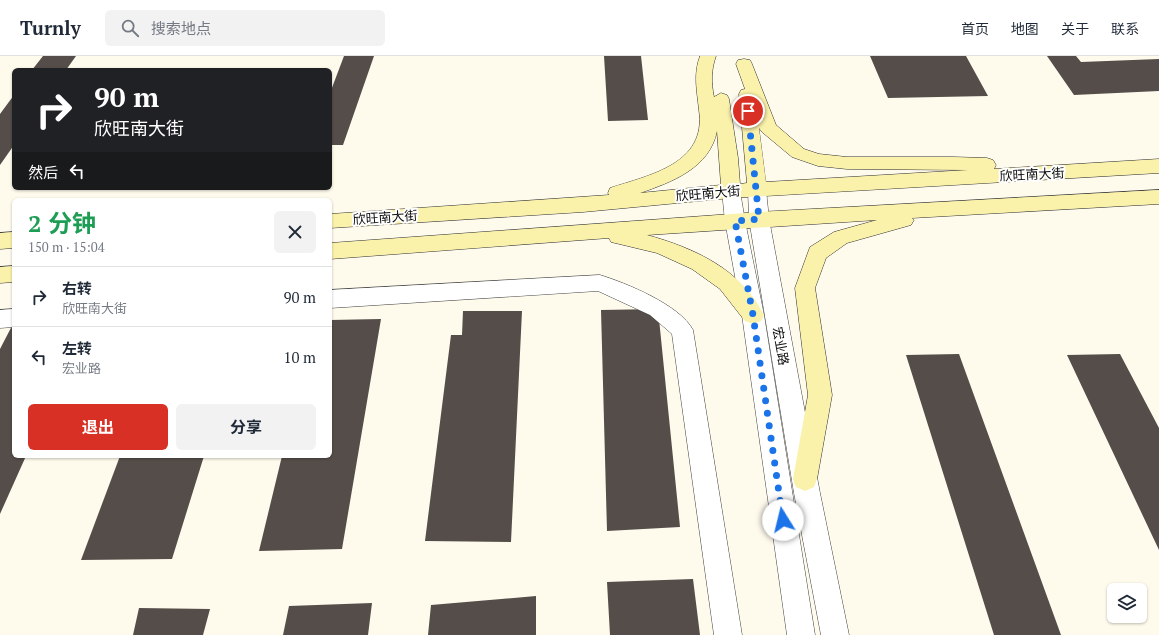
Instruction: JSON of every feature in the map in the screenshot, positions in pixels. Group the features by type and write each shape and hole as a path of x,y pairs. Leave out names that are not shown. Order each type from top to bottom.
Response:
{"street":[{"path":"583,205 665,177 692,161 704,143 710,126 703,72 708,56"},
{"name":"宏业路","path":"714,56 729,158 735,221 753,315 778,491 801,635"},
{"path":"742,60 768,128 798,153 818,160 847,163 952,162 1068,172"},
{"name":"宏业路","path":"742,60 759,219 806,486 835,635"},
{"name":"欣旺南大街","path":"332,221 583,205 731,191 1159,166"},
{"path":"332,251 759,219 1159,197"},
{"path":"778,491 806,486 820,396 805,288 817,253 842,237 881,227 938,209"},
{"path":"583,232 638,239 687,256 724,280 753,315"},
{"path":"0,241 12,240"},
{"path":"0,275 12,274"},
{"path":"332,300 600,283 658,309 682,330 728,635"},
{"path":"0,319 12,318"}],"building":[{"path":"43,56 76,56 67,68 34,68"},
{"path":"344,56 374,56 343,145 332,145 332,88"},
{"path":"604,56 641,56 648,120 608,121"},
{"path":"870,56 966,56 988,96 888,98"},
{"path":"1047,56 1076,56 1081,62 1159,59 1159,91 1074,95"},
{"path":"12,98 12,148 0,165 0,114"},
{"path":"658,309 680,527 607,531 601,310"},
{"path":"463,311 522,311 511,542 425,541 451,335 462,335"},
{"path":"381,319 342,549 259,551 282,458 332,458 332,320"},
{"path":"12,326 12,458 25,458 0,514 0,349"},
{"path":"959,354 1061,635 994,635 906,355"},
{"path":"1120,354 1159,428 1159,550 1067,355"},
{"path":"119,458 203,458 172,559 81,560"},
{"path":"693,579 700,635 610,635 607,582"},
{"path":"536,596 536,635 428,635 431,605"},
{"path":"372,603 368,635 283,635 289,606"},
{"path":"139,608 210,609 203,635 133,635"}],"route":[{"path":"748,111 759,219 735,221 753,315 783,520"}]}
